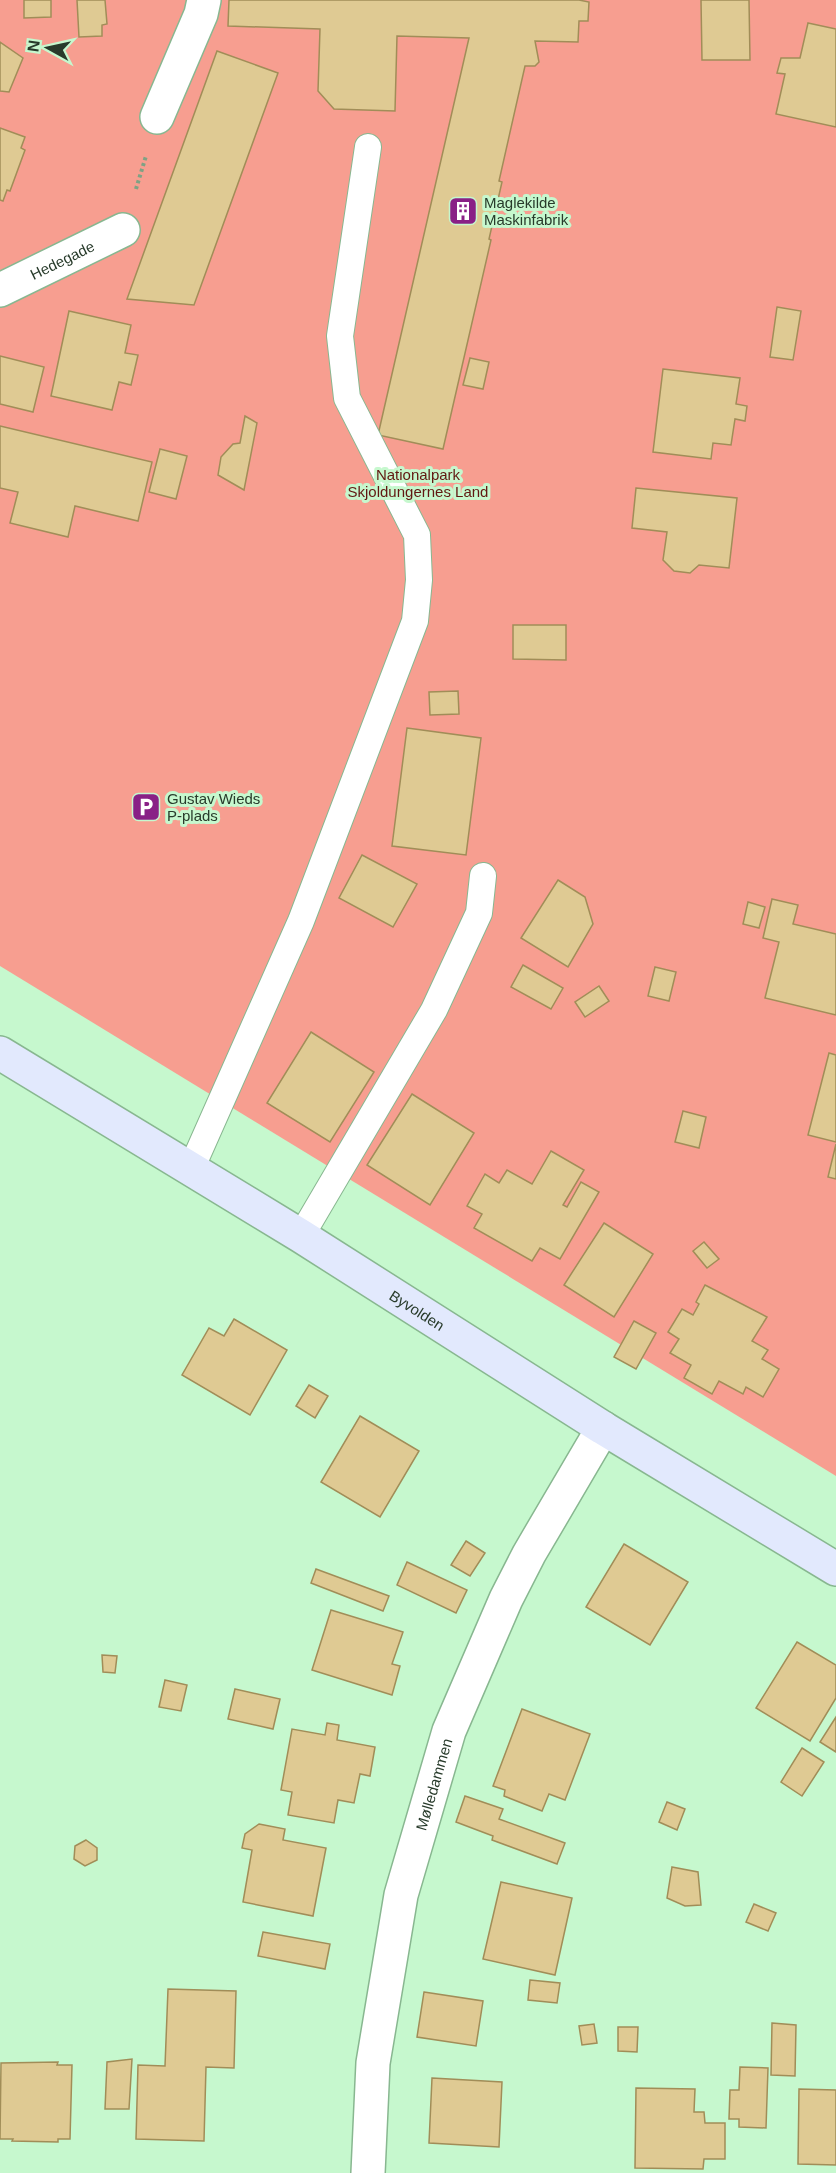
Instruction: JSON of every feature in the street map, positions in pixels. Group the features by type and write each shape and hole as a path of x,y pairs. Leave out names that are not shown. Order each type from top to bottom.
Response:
{"main road":[{"name":"Byvolden","path":"0,1053 301,1236 603,1428 836,1569"}],"street":[{"path":"157,117 201,14 204,0"},
{"name":"Hedegade","path":"0,290 123,230"},
{"name":"Mølledammen","path":"368,2173 373,2063 401,1895 449,1731 506,1599 529,1554 603,1428"}],"lane":[{"path":"192,1169 301,921 415,621 419,580 417,535 347,398 340,336 368,147"},
{"path":"301,1236 434,1010 479,913 483,876"}],"path":[{"path":"123,230 157,117"}],"green space":[{"name":"Nationalpark Skjoldungernes Land","path":"0,0 836,0 836,1476 0,966"}],"building":[{"path":"24,0 51,0 51,17 24,18"},
{"path":"77,0 105,0 107,24 102,25 102,36 79,37"},
{"name":"Maglekilde Maskinfabrik","path":"229,0 579,0 589,2 588,21 579,21 578,42 535,41 539,62 535,66 525,66 499,181 502,182 489,239 491,240 443,449 378,435 469,38 397,36 395,111 334,109 318,91 320,29 228,26"},
{"path":"701,0 749,0 750,60 702,60"},
{"path":"808,23 836,29 836,127 776,114 785,74 777,73 781,58 800,58"},
{"path":"0,42 23,58 9,92 0,91"},
{"path":"217,51 278,73 194,305 127,299"},
{"path":"0,128 25,137 21,148 25,150 10,191 7,190 3,201 0,200"},
{"path":"777,307 801,311 793,360 770,357"},
{"path":"69,311 131,325 125,353 138,355 131,385 119,382 112,410 51,396"},
{"path":"0,356 44,367 33,412 0,404"},
{"path":"470,358 489,362 483,389 463,385"},
{"path":"663,369 740,378 736,404 747,406 745,421 735,419 731,445 713,443 711,459 653,452"},
{"path":"245,416 257,423 244,490 218,475 221,457 233,444 240,443"},
{"path":"0,426 152,462 138,521 75,506 68,537 10,523 18,492 0,488"},
{"path":"160,449 187,456 176,499 149,492"},
{"path":"636,488 737,498 729,568 699,565 690,573 674,571 663,560 667,532 632,528"},
{"path":"513,625 566,625 566,660 513,659"},
{"path":"458,691 459,714 430,715 429,692"},
{"path":"407,728 481,738 466,855 392,846"},
{"path":"362,855 417,884 393,927 339,898"},
{"path":"558,880 585,897 593,924 568,967 521,938"},
{"path":"772,899 798,905 793,924 836,934 836,1015 765,998 779,942 763,938"},
{"path":"748,902 765,907 759,928 743,924"},
{"path":"523,965 563,988 551,1009 511,987"},
{"path":"655,967 676,972 669,1001 648,996"},
{"path":"599,986 609,1001 585,1017 575,1002"},
{"path":"311,1032 374,1072 330,1142 267,1103"},
{"path":"829,1053 836,1055 836,1142 808,1135"},
{"path":"412,1094 474,1133 430,1205 367,1165"},
{"path":"683,1111 706,1117 699,1148 675,1142"},
{"path":"836,1144 836,1179 828,1177"},
{"path":"551,1151 584,1170 563,1205 567,1207 581,1182 599,1192 560,1259 540,1248 532,1261 474,1228 482,1214 467,1206 485,1174 499,1183 507,1170 532,1184"},
{"path":"604,1223 653,1254 614,1317 564,1285"},
{"path":"704,1242 719,1259 707,1268 693,1251"},
{"path":"705,1285 767,1317 752,1341 768,1350 762,1359 779,1369 763,1397 746,1387 743,1394 719,1381 712,1394 684,1378 691,1365 670,1353 679,1339 668,1332 682,1309 693,1315 699,1304 696,1302"},
{"path":"234,1319 287,1350 250,1415 182,1375 209,1328 224,1336"},
{"path":"634,1321 656,1333 636,1369 614,1357"},
{"path":"309,1385 328,1396 315,1418 296,1406"},
{"path":"360,1416 419,1451 380,1517 321,1482"},
{"path":"466,1541 485,1553 470,1576 451,1565"},
{"path":"624,1544 688,1582 650,1645 586,1607"},
{"path":"407,1562 467,1590 456,1613 397,1585"},
{"path":"316,1569 389,1596 383,1611 311,1583"},
{"path":"331,1610 403,1632 392,1664 400,1666 392,1695 312,1670"},
{"path":"797,1642 836,1665 836,1698 810,1741 756,1708"},
{"path":"102,1655 117,1656 115,1673 103,1672"},
{"path":"165,1680 187,1685 181,1711 159,1707"},
{"path":"235,1689 280,1699 273,1729 228,1719"},
{"path":"522,1709 590,1734 565,1800 549,1794 542,1811 504,1796 505,1790 493,1786"},
{"path":"836,1717 836,1752 820,1742"},
{"path":"327,1723 339,1725 337,1740 375,1747 370,1776 360,1774 354,1803 338,1800 334,1823 288,1815 292,1792 281,1790 292,1729 325,1735"},
{"path":"802,1748 824,1762 802,1796 781,1782"},
{"path":"465,1796 503,1809 499,1819 565,1843 557,1864 492,1840 493,1836 456,1822"},
{"path":"667,1802 685,1809 677,1830 659,1822"},
{"path":"259,1824 285,1829 283,1840 326,1848 313,1916 243,1902 252,1850 242,1848 245,1834"},
{"path":"86,1840 97,1848 97,1860 85,1866 74,1859 75,1846"},
{"path":"672,1867 698,1872 701,1905 685,1906 667,1898"},
{"path":"501,1882 572,1898 555,1975 483,1959"},
{"path":"754,1904 776,1913 768,1931 746,1922"},
{"path":"263,1932 330,1944 325,1969 258,1956"},
{"path":"530,1980 560,1983 557,2003 528,2000"},
{"path":"168,1989 236,1991 234,2068 206,2067 204,2141 136,2139 138,2065 165,2066"},
{"path":"424,1992 483,2001 476,2046 417,2037"},
{"path":"772,2023 796,2025 795,2076 771,2075"},
{"path":"594,2024 597,2043 582,2045 579,2026"},
{"path":"618,2027 638,2027 637,2052 618,2051"},
{"path":"132,2059 129,2109 105,2109 107,2062"},
{"path":"58,2062 57,2065 72,2065 70,2139 58,2139 58,2142 0,2139 1,2063"},
{"path":"740,2067 768,2068 766,2128 739,2127 739,2119 729,2119 730,2090 739,2090"},
{"path":"432,2078 502,2082 499,2147 429,2143"},
{"path":"636,2088 695,2089 694,2112 704,2112 705,2123 725,2123 725,2159 704,2159 703,2169 635,2168"},
{"path":"799,2089 836,2090 836,2165 798,2164"}],"place":[{"name":"Maglekilde Maskinfabrik","path":"463,211"},
{"name":"Gustav Wieds P-plads","path":"146,807"}]}
